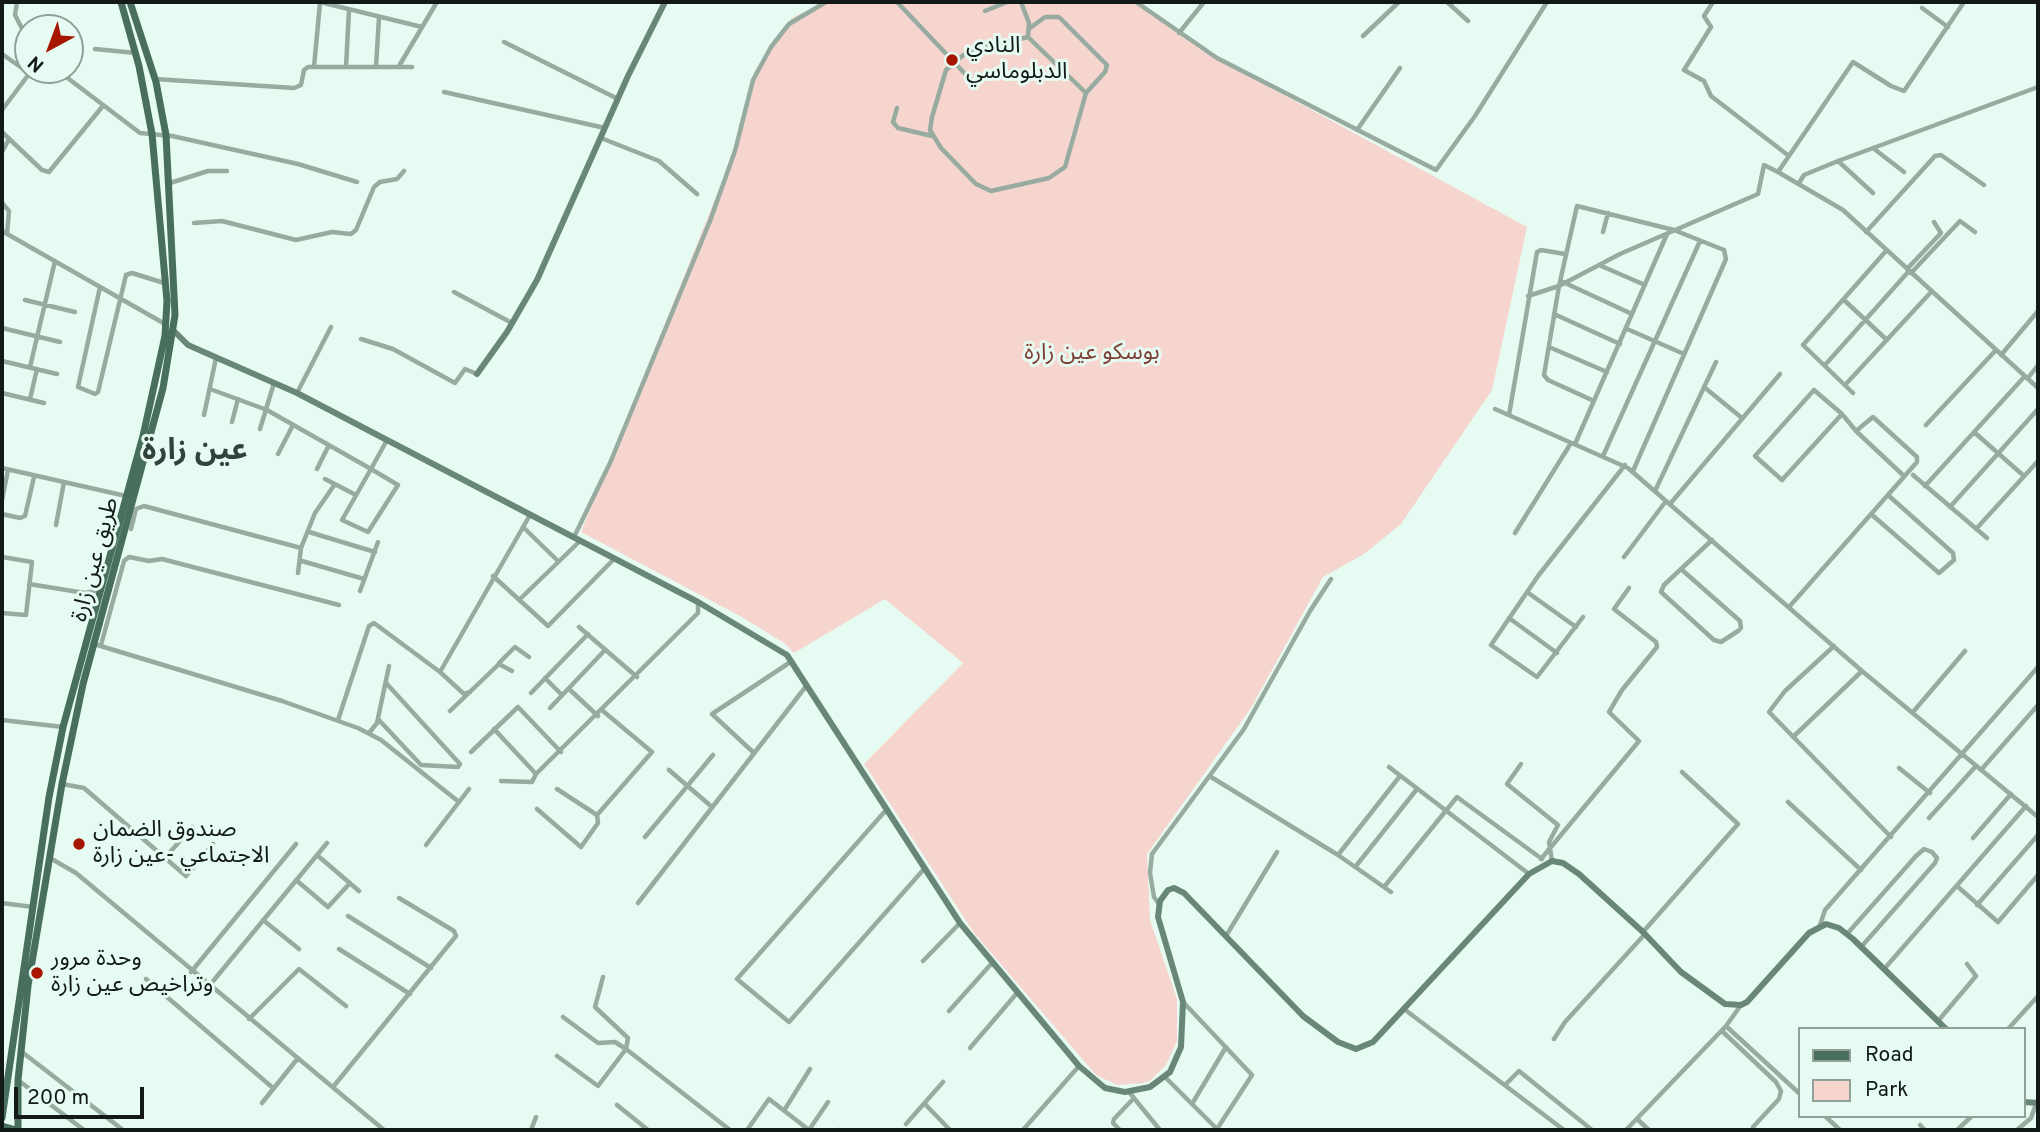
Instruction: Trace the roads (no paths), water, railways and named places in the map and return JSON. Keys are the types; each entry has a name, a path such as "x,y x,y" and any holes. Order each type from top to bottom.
{"main road":[{"name":"طريق عين زارة","path":"3,1115 33,907 63,727 156,382 165,324 165,283 152,134 136,53 121,2"},
{"name":"طريق عين زارة","path":"17,1130 21,1052 62,784 170,354 176,304 166,135 155,78 130,2"},
{"path":"477,374 537,281 666,2"},
{"path":"156,174 163,169 170,173"},
{"path":"173,330 188,345 274,383 387,440 698,602 778,648 792,661 808,684 960,923 1079,1066 1105,1088 1131,1095 1143,1091 1165,1077 1175,1065 1181,1047 1183,1002 1161,935 1158,904 1168,890 1180,890 1289,1003 1345,1046 1356,1049 1367,1046 1529,874 1546,861 1570,867 1644,933 1681,972 1725,1004 1741,1005 1753,997 1820,925 1833,925 1862,946 1944,1027"},
{"path":"170,354 177,347 188,345"},
{"path":"3,1115 17,1116"},
{"path":"2,1126 9,1125 17,1130"}],"street":[{"path":"314,67 320,2 422,27"},
{"path":"398,67 437,2"},
{"path":"519,600 577,539 701,244 735,151 753,80 771,47 789,23 826,2"},
{"path":"897,2 971,80"},
{"path":"985,11 1007,2"},
{"path":"1021,2 1030,28 1028,37"},
{"path":"1136,2 1217,58 1438,170 1547,2"},
{"path":"1179,33 1204,2"},
{"path":"1363,36 1399,2"},
{"path":"1447,2 1468,20"},
{"path":"1713,2 1704,16 1711,27 1684,70 1704,81 1711,96 1789,156"},
{"path":"1778,172 1853,62 1904,91 1964,2"},
{"path":"1922,8 1948,27"},
{"path":"346,67 349,9"},
{"path":"376,67 379,17"},
{"path":"897,108 893,122 898,128 932,136 956,165 986,190 1049,178 1061,172 1068,161 1086,93 1105,72 1105,61 1059,17 1045,17 1030,28"},
{"path":"932,136 932,117 946,70 953,61 968,51 1028,37"},
{"path":"1028,37 1086,93"},
{"path":"504,42 619,99"},
{"path":"95,49 136,53"},
{"path":"155,78 296,88 301,85 305,69 314,67 412,67"},
{"path":"1357,130 1400,68"},
{"path":"2,110 21,84"},
{"path":"74,84 134,130 298,164 357,182"},
{"path":"1799,183 1804,175 1838,161 2038,87"},
{"path":"444,92 606,128"},
{"path":"2,132 42,170 49,172 102,107"},
{"path":"601,138 659,161 697,194"},
{"path":"2,152 9,139"},
{"path":"1872,148 1904,172"},
{"path":"1867,232 1935,156 1941,155 1984,185"},
{"path":"1838,161 1873,193"},
{"path":"1528,296 1561,284 1674,230 1758,194 1764,165 1837,205 2038,388"},
{"path":"170,183 208,171 227,171"},
{"path":"194,223 222,221 296,240 327,232 352,233 374,187 397,179 404,171"},
{"path":"2,203 9,211 4,233 165,324"},
{"path":"1594,401 1545,378 1554,314 1577,206 1674,230 1724,250 1727,256 1632,471"},
{"path":"1603,232 1608,213"},
{"path":"1825,365 1941,233 1934,222"},
{"path":"1909,271 1960,222 1975,232"},
{"path":"1515,533 1573,443 1608,372 1667,234"},
{"path":"1604,456 1700,241"},
{"path":"1509,416 1528,296 1539,251 1566,254"},
{"path":"1853,393 1803,345 1886,251"},
{"path":"30,367 55,261"},
{"path":"1599,265 1645,285"},
{"path":"100,287 79,387 95,394 98,392 118,297 125,277 130,273 165,283"},
{"path":"1561,284 1632,314"},
{"path":"1845,385 1932,291"},
{"path":"454,292 512,323"},
{"path":"25,300 75,312"},
{"path":"1844,300 1887,340"},
{"path":"1926,425 2038,311"},
{"path":"1554,314 1620,344"},
{"path":"297,394 331,327"},
{"path":"2,328 60,342"},
{"path":"1627,328 1684,354"},
{"path":"361,339 393,349 455,383 465,369 477,374"},
{"path":"1549,347 1608,372"},
{"path":"204,415 216,357"},
{"path":"2,361 57,374"},
{"path":"1655,491 1716,362"},
{"path":"1925,486 2038,365"},
{"path":"30,399 37,369"},
{"path":"1624,557 1668,502 1780,374"},
{"path":"260,429 274,383"},
{"path":"1704,387 1742,418"},
{"path":"210,389 267,410 371,469 398,485 368,532 342,520 371,469 387,440"},
{"path":"1842,414 1782,480 1755,456 1812,390 1842,414 1856,431 1904,476"},
{"path":"2,393 44,402"},
{"path":"232,422 238,398"},
{"path":"1495,409 1625,465 1862,671 2038,817"},
{"path":"1950,507 2038,409"},
{"path":"1789,607 1917,463 1917,457 1873,418 1856,431"},
{"path":"278,454 293,425"},
{"path":"1974,432 2024,476"},
{"path":"317,469 329,445"},
{"path":"1976,529 2038,461"},
{"path":"1583,617 1537,677 1491,645 1527,592 1625,465"},
{"path":"2,500 5,469 127,496"},
{"path":"1913,475 1987,538"},
{"path":"2,514 20,518 24,516 34,477"},
{"path":"325,479 356,495"},
{"path":"56,525 64,482"},
{"path":"298,573 302,561 301,548 317,509 335,484"},
{"path":"1871,514 1939,573 1954,559 1953,552 1888,495"},
{"path":"131,529 136,509 144,506 301,548"},
{"path":"440,672 530,515"},
{"path":"523,527 558,561"},
{"path":"309,532 375,552"},
{"path":"1681,569 1740,621 1742,625 1738,631 1721,642 1714,640 1666,600 1662,588 1681,569 1712,540"},
{"path":"360,591 378,542"},
{"path":"2,557 32,562 26,615 2,613"},
{"path":"339,605 162,559 149,561 129,557 124,561 97,645 338,720 369,733 459,802"},
{"path":"493,576 544,625 552,625 614,559"},
{"path":"302,561 364,579"},
{"path":"1158,904 1154,897 1150,873 1152,854 1211,777 1249,721 1310,611 1331,579"},
{"path":"29,584 85,593 99,600"},
{"path":"1546,861 1549,850 1639,741 1609,709 1657,647 1656,642 1614,610 1629,589"},
{"path":"85,593 101,590"},
{"path":"1527,592 1576,626"},
{"path":"500,780 532,782 536,774 598,716 698,613 698,602"},
{"path":"1509,618 1557,653"},
{"path":"338,720 369,626 374,623 440,672 464,694 470,692"},
{"path":"579,627 637,677"},
{"path":"531,692 587,634"},
{"path":"1834,646 1769,709 1891,837"},
{"path":"450,711 515,647 529,657"},
{"path":"550,708 605,650"},
{"path":"1913,712 1965,651"},
{"path":"754,753 712,714 792,661"},
{"path":"499,664 512,671"},
{"path":"369,733 378,719 389,666"},
{"path":"1820,925 1825,910 2038,667"},
{"path":"1793,737 1862,671"},
{"path":"545,678 562,695"},
{"path":"378,719 421,765 458,767 460,764 386,683"},
{"path":"638,903 808,684"},
{"path":"569,689 598,716"},
{"path":"1981,770 2038,705"},
{"path":"471,752 518,706 561,752"},
{"path":"537,809 579,848 598,823 597,815 652,749 603,710"},
{"path":"2,720 63,727"},
{"path":"494,729 536,774"},
{"path":"645,837 713,755"},
{"path":"1521,764 1507,784 1556,822 1558,828 1549,842 1546,861"},
{"path":"1929,818 1976,766"},
{"path":"1389,767 1529,874"},
{"path":"1899,768 1930,793"},
{"path":"669,770 712,807"},
{"path":"1554,1039 1564,1022 1738,824 1682,772"},
{"path":"1338,855 1400,776"},
{"path":"1211,777 1356,866 1391,892"},
{"path":"62,784 84,788 188,876 213,844"},
{"path":"426,845 469,789"},
{"path":"557,789 597,815"},
{"path":"1356,866 1417,789"},
{"path":"1973,838 2011,794"},
{"path":"1384,887 1444,810 1454,799 1460,798 1546,861"},
{"path":"1788,802 1861,870"},
{"path":"1885,968 2026,806"},
{"path":"887,809 737,979 789,1022 924,869"},
{"path":"166,858 192,827"},
{"path":"1977,905 2038,835"},
{"path":"209,986 327,843"},
{"path":"191,972 296,844"},
{"path":"1847,934 1916,856 1924,849 1932,852 1937,858 1935,863 1862,946"},
{"path":"1226,936 1277,852"},
{"path":"317,855 359,891"},
{"path":"49,857 76,873 191,972 384,1130"},
{"path":"1957,886 1998,922 2038,875"},
{"path":"296,880 328,907 350,883"},
{"path":"332,1087 457,934 399,898"},
{"path":"2,903 33,907"},
{"path":"348,916 431,968"},
{"path":"263,920 299,949"},
{"path":"923,961 960,923"},
{"path":"339,949 410,994"},
{"path":"949,1011 992,964"},
{"path":"1938,1021 1976,976 1966,964"},
{"path":"249,1019 299,969 346,1006"},
{"path":"557,1056 598,1086 626,1049 628,1038 595,1007 603,976"},
{"path":"146,979 273,1088"},
{"path":"970,1048 1017,993"},
{"path":"2010,1027 2038,996"},
{"path":"1165,1077 1217,1129 1252,1074 1183,1002"},
{"path":"1626,1130 1724,1029 1741,1005"},
{"path":"1404,1009 1564,1130"},
{"path":"564,1017 598,1043 615,1042 626,1049 730,1130"},
{"path":"1724,1029 1798,1092"},
{"path":"1724,1029 1776,1082 1781,1091 1779,1099 1753,1127"},
{"path":"1192,1104 1226,1047"},
{"path":"21,1052 30,1056 123,1130"},
{"path":"262,1102 298,1058"},
{"path":"1024,1130 1079,1066"},
{"path":"785,1109 810,1069"},
{"path":"1505,1085 1519,1071 1592,1130"},
{"path":"18,1080 84,1130"},
{"path":"906,1124 943,1082"},
{"path":"1120,1130 1113,1121 1131,1095 1160,1130"},
{"path":"747,1130 769,1099 809,1130 828,1102"},
{"path":"925,1104 950,1130"},
{"path":"2017,1130 2031,1118 2037,1104"},
{"path":"617,1105 648,1130"},
{"path":"531,1130 536,1117"},
{"path":"1827,1118 1840,1130"},
{"path":"1957,1130 1970,1118"},
{"path":"1637,1119 1649,1130"},
{"path":"1920,1125 1925,1130"}],"place":[{"name":"النادي الدبلوماسي","path":"952,60"},
{"name":"صندوق الضمان الاجتماعي -عين زارة","path":"79,844"},
{"name":"وحدة مرور وتراخيص عين زارة","path":"37,973"}],"district":[{"name":"عين زارة","path":"195,453"}],"park label":[{"name":"بوسكو عين زارة","path":"1092,354"}]}
